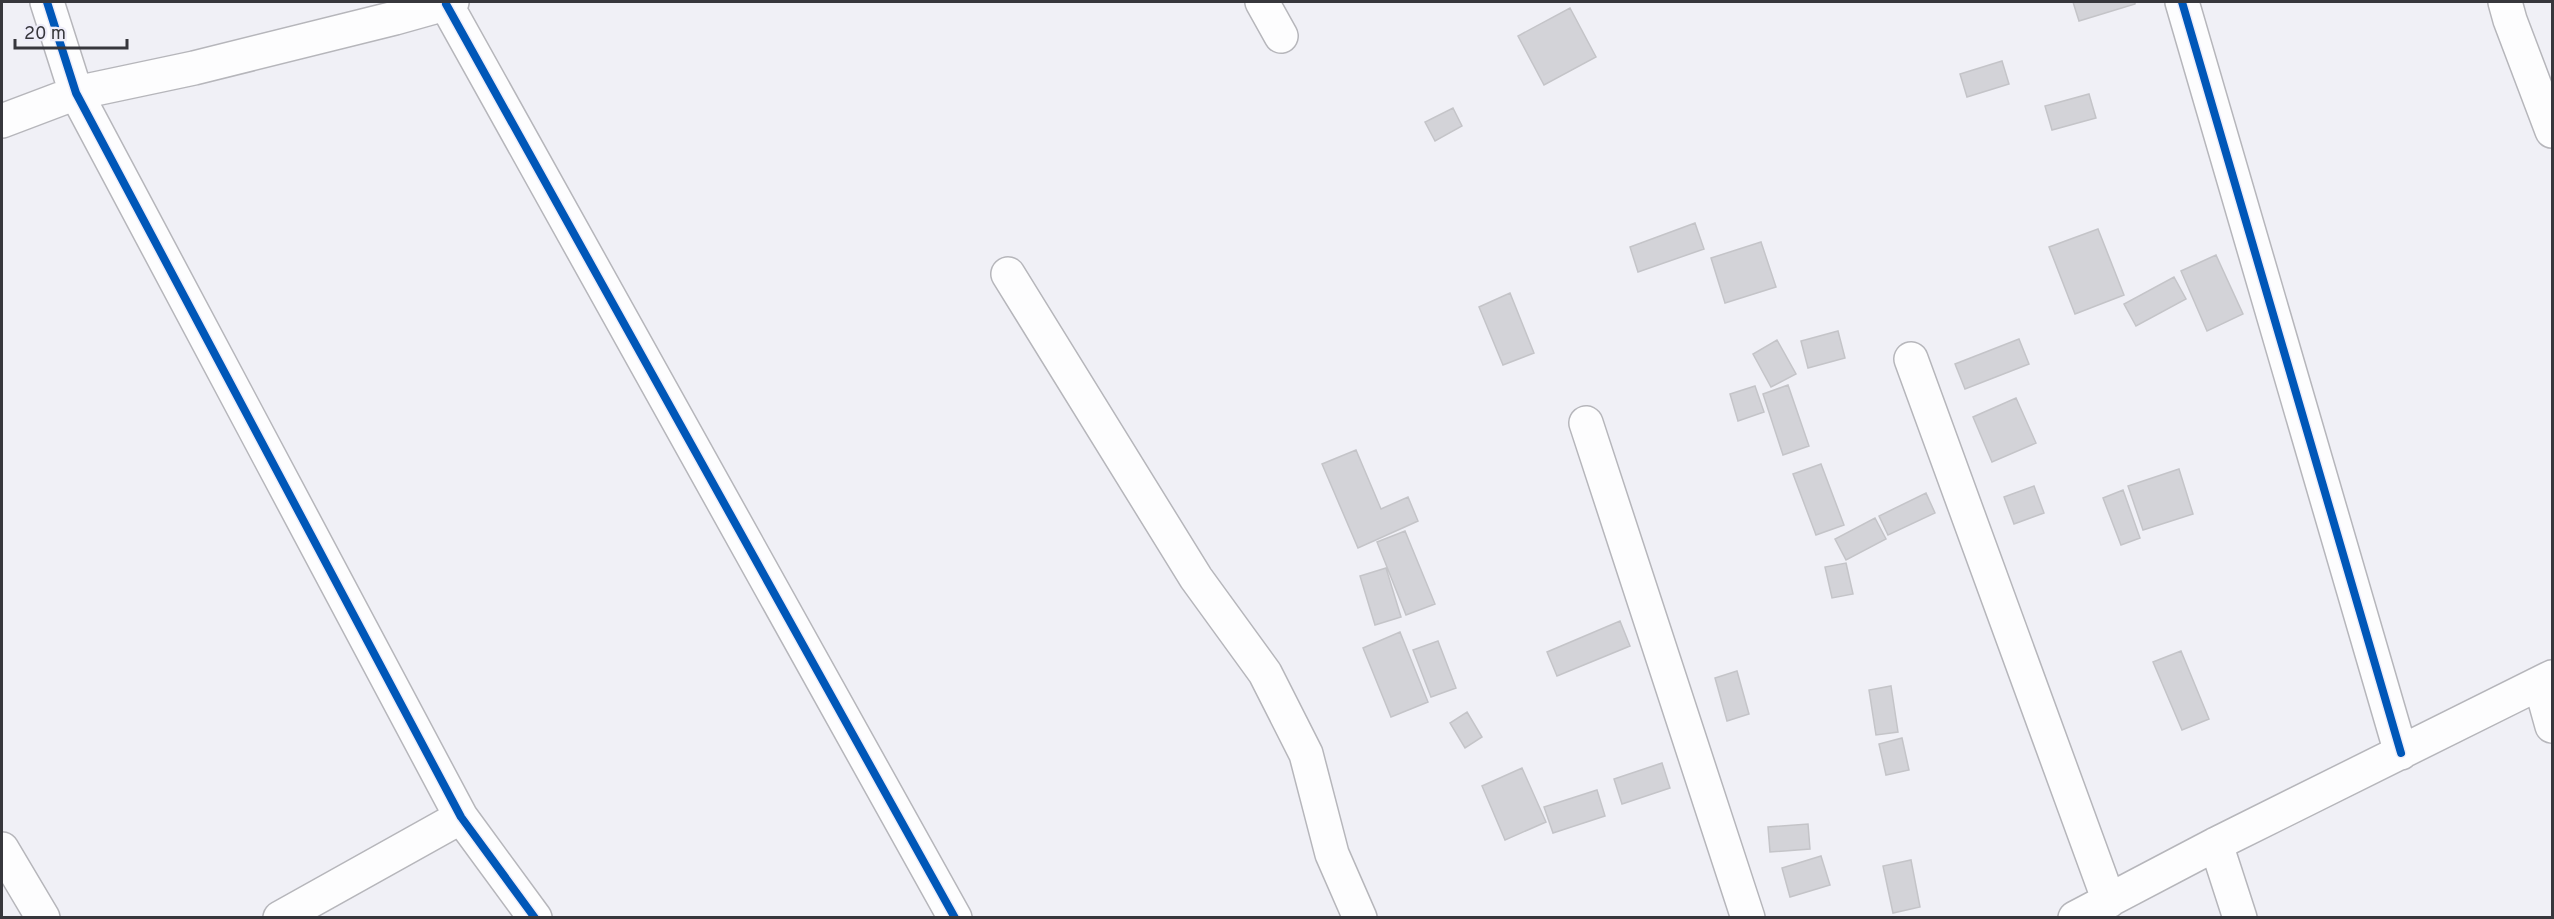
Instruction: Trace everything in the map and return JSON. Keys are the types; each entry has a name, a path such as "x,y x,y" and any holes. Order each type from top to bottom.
{"street":[{"path":"47,2 76,93 461,817 535,918"},
{"path":"1262,2 1281,36"},
{"path":"2182,2 2401,753"},
{"path":"2505,2 2553,131"},
{"path":"2,121 76,93 194,68 392,10 449,3 955,918"},
{"path":"1008,274 1196,578 1265,673 1306,754 1332,854 1360,918"},
{"path":"1911,359 2109,901"},
{"path":"1586,423 1748,918"},
{"path":"2075,918 2216,844 2546,680 2553,726"},
{"path":"280,918 461,817"},
{"path":"2216,844 2240,918"},
{"path":"2,849 43,918"}],"building":[{"path":"2073,2 2135,2 2135,4 2079,21"},
{"path":"1570,8 1596,57 1544,85 1518,36"},
{"path":"2002,61 2009,84 1967,97 1960,74"},
{"path":"2089,94 2096,118 2052,130 2045,106"},
{"path":"1453,108 1462,126 1435,141 1425,122"},
{"path":"1695,223 1704,249 1638,272 1630,247"},
{"path":"2098,229 2124,295 2075,314 2049,247"},
{"path":"1761,242 1776,287 1725,303 1711,258"},
{"path":"2216,255 2243,314 2207,331 2181,271"},
{"path":"2174,277 2186,299 2136,326 2124,304"},
{"path":"1510,293 1534,353 1503,365 1479,307"},
{"path":"1838,331 1845,358 1808,368 1801,341"},
{"path":"2019,339 2029,364 1965,389 1955,364"},
{"path":"1777,340 1796,374 1771,387 1753,354"},
{"path":"1788,385 1809,446 1783,455 1763,394"},
{"path":"1755,386 1764,412 1738,421 1730,394"},
{"path":"2016,398 2036,443 1992,462 1973,417"},
{"path":"1356,450 1381,509 1408,497 1418,521 1358,548 1322,464"},
{"path":"1821,464 1844,525 1816,535 1793,474"},
{"path":"2179,469 2193,514 2143,530 2128,486"},
{"path":"2034,486 2044,513 2014,524 2004,497"},
{"path":"2123,490 2140,538 2121,545 2103,498"},
{"path":"1926,493 1935,513 1888,535 1879,516"},
{"path":"1875,518 1886,539 1846,560 1835,539"},
{"path":"1405,531 1435,604 1406,615 1377,542"},
{"path":"1846,563 1853,594 1832,598 1825,567"},
{"path":"1386,568 1401,617 1375,625 1360,576"},
{"path":"1620,621 1630,646 1557,676 1547,652"},
{"path":"1400,632 1428,702 1391,717 1363,648"},
{"path":"1438,641 1456,688 1431,697 1413,650"},
{"path":"2181,651 2209,719 2182,730 2153,662"},
{"path":"1737,671 1749,714 1727,721 1715,678"},
{"path":"1891,686 1898,732 1876,735 1869,690"},
{"path":"1467,712 1482,737 1465,748 1450,723"},
{"path":"1902,738 1909,770 1886,775 1879,744"},
{"path":"1662,763 1670,788 1622,804 1614,779"},
{"path":"1522,768 1546,822 1505,840 1482,786"},
{"path":"1597,790 1605,816 1553,833 1544,807"},
{"path":"1808,824 1810,849 1770,852 1768,827"},
{"path":"1821,856 1830,885 1790,897 1782,868"},
{"path":"1911,860 1920,907 1893,913 1883,866"}],"cycle path":[{"path":"47,2 76,93 461,817 535,918"},
{"path":"2182,2 2401,753"},
{"path":"446,4 955,918"}]}
